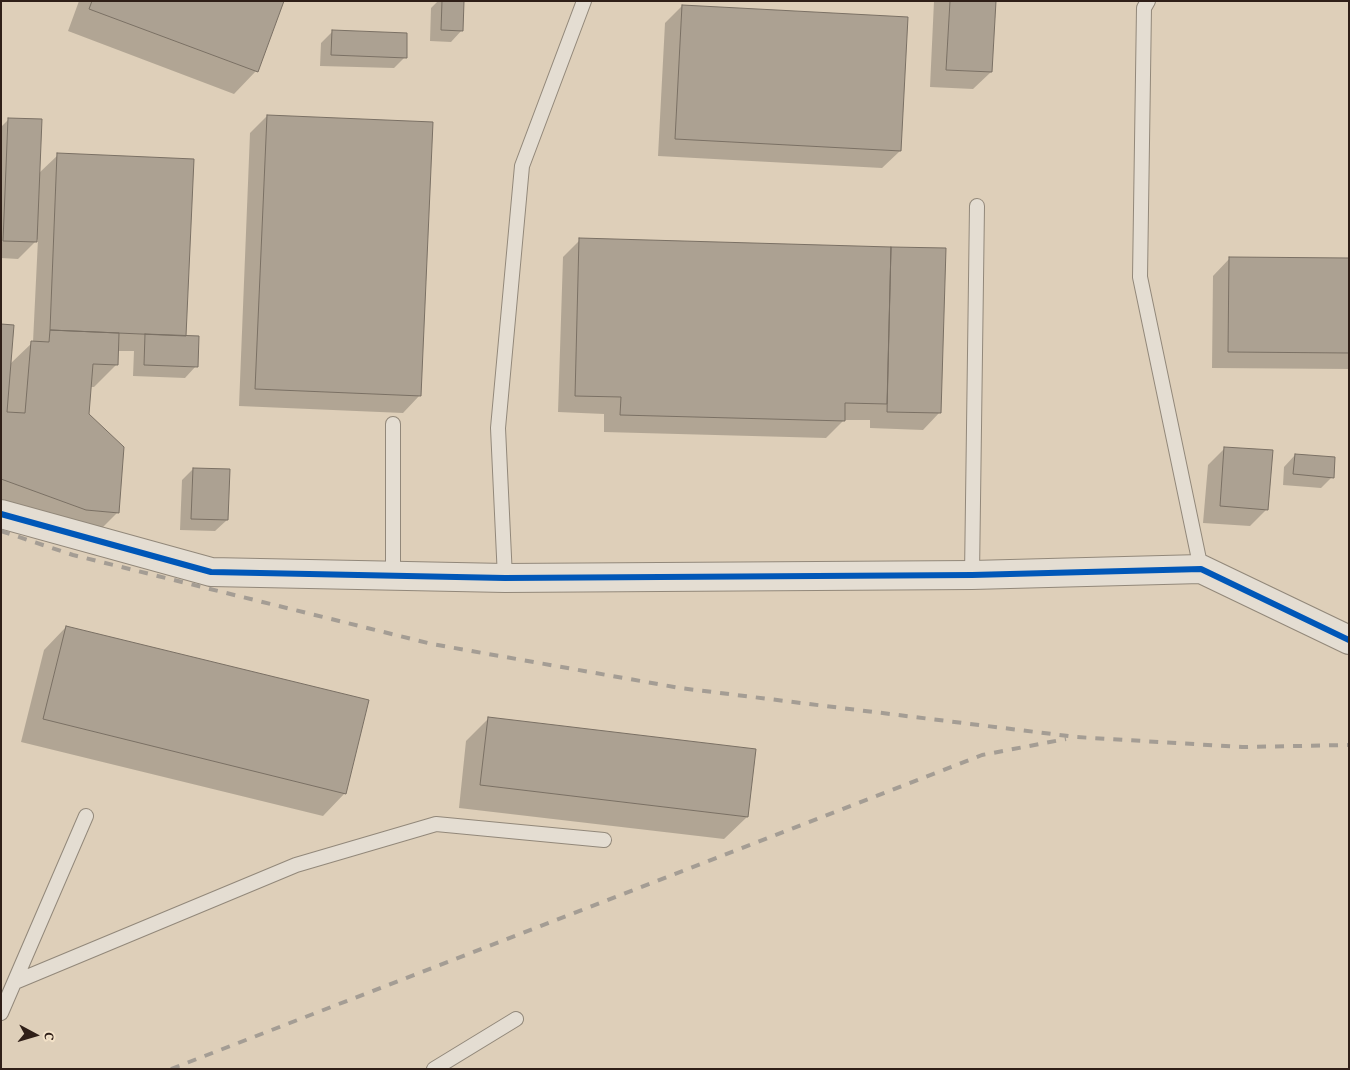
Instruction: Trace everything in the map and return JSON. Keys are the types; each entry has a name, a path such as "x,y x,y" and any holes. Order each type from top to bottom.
{"street":[{"path":"1,514 211,572 505,578 972,575 1201,569 1349,640"}],"lane":[{"path":"505,578 498,428 522,166 584,1"},
{"path":"1144,4 1140,277 1201,569"},
{"path":"972,575 977,206"},
{"path":"393,424 393,576"},
{"path":"1,1013 86,816"},
{"path":"15,982 296,865 436,824 604,840"},
{"path":"434,1069 516,1019"}],"building":[{"path":"92,1 284,1 258,72 89,9"},
{"path":"442,1 464,1 463,31 441,30"},
{"path":"950,1 996,1 992,72 946,70"},
{"path":"682,5 908,17 901,151 675,139"},
{"path":"332,30 407,33 407,58 331,55"},
{"path":"267,115 433,122 421,396 255,389"},
{"path":"8,118 42,119 37,242 3,241"},
{"path":"57,153 194,159 186,336 50,330"},
{"path":"579,238 891,247 887,404 845,403 845,421 620,415 621,397 575,396"},
{"path":"891,247 946,248 941,413 887,412"},
{"path":"1229,257 1349,258 1349,353 1228,352"},
{"path":"1,324 14,325 7,412 25,413 31,341 49,342 50,330 119,333 118,365 93,364 89,414 124,447 119,513 86,510 1,479"},
{"path":"145,334 199,336 198,367 144,365"},
{"path":"1224,447 1273,450 1268,510 1220,506"},
{"path":"1295,454 1335,457 1334,478 1293,474"},
{"path":"193,468 230,469 228,520 191,519"},
{"path":"66,626 369,700 346,794 43,719"},
{"path":"488,717 756,749 748,817 480,785"}],"railway":[{"path":"1,531 73,555 432,644 680,688 1076,737 1242,747 1349,745"},
{"path":"171,1069 982,755 1066,739"}],"cycle path":[{"path":"1,514 211,572 505,578 972,575 1201,569 1349,640"}]}
